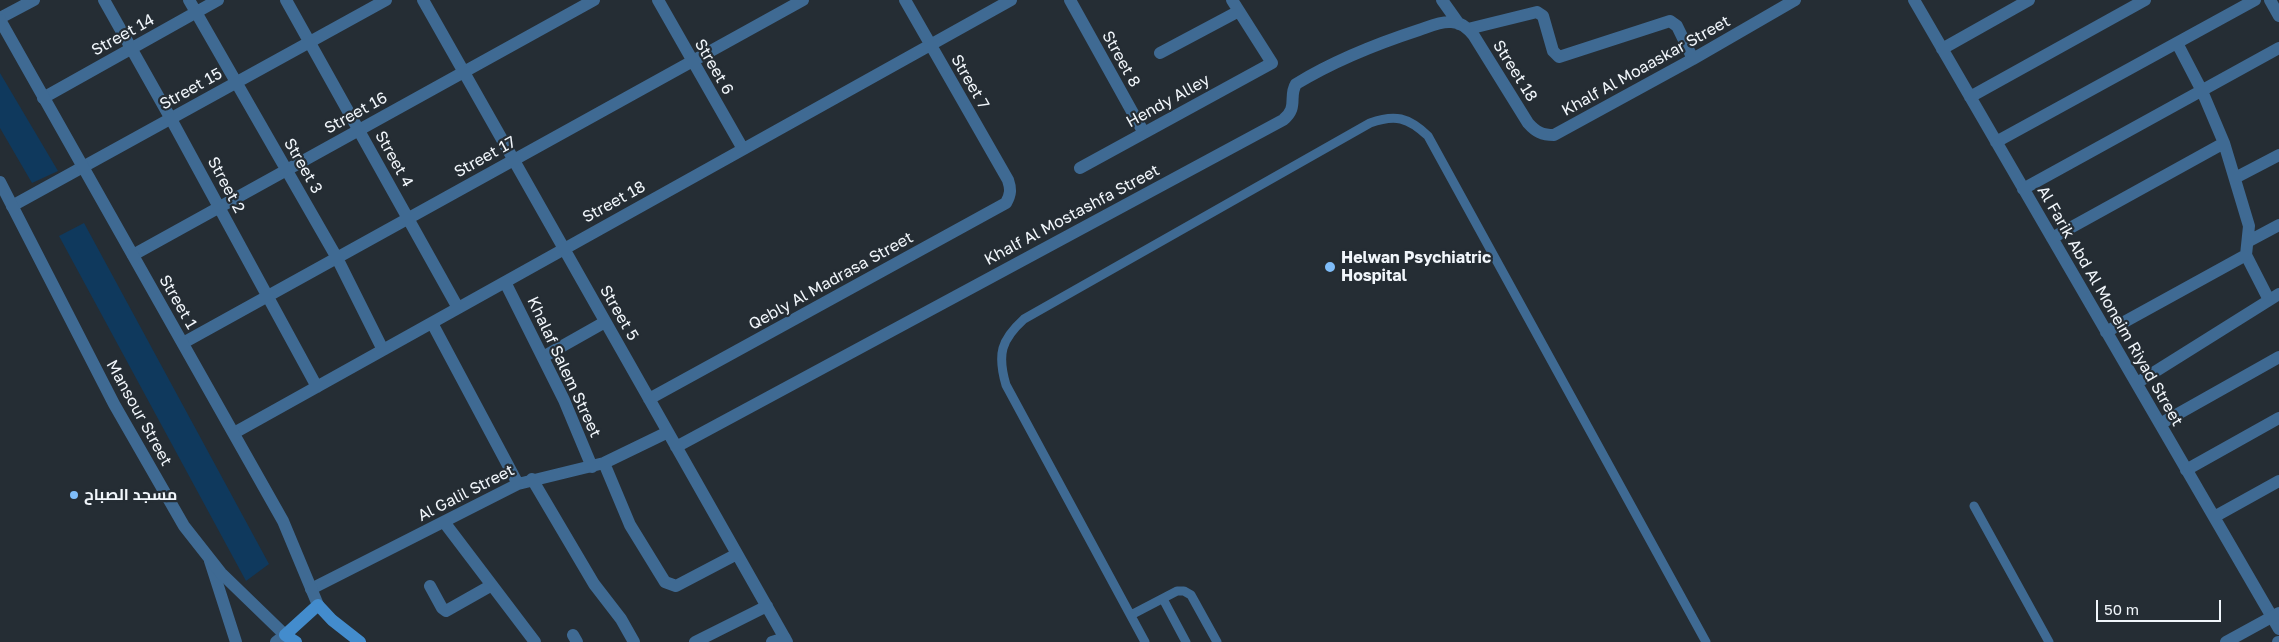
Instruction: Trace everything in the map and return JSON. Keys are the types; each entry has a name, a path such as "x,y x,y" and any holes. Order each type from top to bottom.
{"main road":[{"path":"280,638 318,605 332,620 360,642"},
{"path":"280,638 296,642"}],"street":[{"path":"0,19 34,0"},
{"name":"Street 2","path":"104,0 317,386"},
{"name":"Street 3","path":"189,0 337,258 383,350"},
{"name":"Street 14","path":"43,98 218,0"},
{"name":"Street 4","path":"286,0 458,308"},
{"name":"Street 15","path":"12,206 386,0"},
{"name":"Street 5","path":"422,0 767,606 781,641"},
{"name":"Street 16","path":"133,255 594,0"},
{"name":"Street 6","path":"658,0 743,149"},
{"name":"Street 17","path":"183,343 803,0"},
{"name":"Street 7","path":"905,0 1008,180"},
{"name":"Street 18","path":"234,433 1011,0"},
{"name":"Street 8","path":"1070,0 1144,133"},
{"path":"1160,53 1239,11 1232,0"},
{"name":"Street 18","path":"1442,0 1464,26 1534,130 1544,135 1554,135 1563,131"},
{"name":"Khalf Al Moaaskar Street","path":"1563,131 1693,60 1795,0"},
{"name":"Al Farik Abd Al Moneim Riyad Street","path":"1915,0 2186,470 2276,615 2279,629"},
{"path":"1942,49 2029,0"},
{"path":"1970,98 2145,0"},
{"path":"1996,142 2255,0"},
{"path":"2270,0 2279,16"},
{"name":"Hendy Alley","path":"1080,168 1272,63 1239,11"},
{"name":"Khalf Al Mostashfa Street","path":"676,447 1283,120 1292,110 1293,90 1299,82 1399,37 1450,21 1464,26 1537,12 1543,16 1553,51 1559,57 1670,21 1677,26 1693,60"},
{"name":"Street 1","path":"0,19 283,521 318,605"},
{"path":"2137,383 2274,297 2246,255 2249,241 2246,212 2224,143 2202,91 2177,43"},
{"path":"2023,189 2279,48"},
{"path":"2052,238 2224,143"},
{"path":"2235,178 2279,155"},
{"name":"Qebly Al Madrasa Street","path":"649,399 1000,207 1006,203 1010,196 1011,188 1008,180"},
{"name":"Mansour Street","path":"0,182 114,404 167,500 210,562 280,638"},
{"path":"2249,241 2279,225"},
{"path":"2106,332 2246,255"},
{"name":"Khalaf Salem Street","path":"505,282 579,434 630,525 665,582 676,586 737,554"},
{"path":"543,358 605,322"},
{"path":"432,323 518,484"},
{"path":"2160,424 2279,357"},
{"path":"2186,470 2279,418"},
{"name":"Al Galil Street","path":"311,589 518,484 532,479 598,465 668,432"},
{"path":"532,479 582,565 634,642"},
{"path":"2214,517 2279,481"},
{"path":"444,522 535,642"},
{"path":"210,562 236,642"},
{"path":"430,586 442,608 446,611 492,585"},
{"path":"695,642 767,606"},
{"path":"2226,642 2276,615"}],"lane":[{"path":"1145,642 1006,385 1000,367 1002,348 1011,332 1024,319 1370,123 1385,118 1401,118 1416,124 1428,136 1706,642"},
{"path":"1974,506 2049,642"},
{"path":"1131,616 1177,591 1184,591 1191,594 1217,642"},
{"path":"1163,599 1186,642"}],"shaded area":[{"path":"0,73 58,171 32,183 0,128"},
{"path":"84,223 269,564 246,581 59,236"}],"place":[{"name":"Helwan Psychiatric Hospital","path":"1330,267"},
{"name":"مسجد الصباح","path":"74,495"}]}
